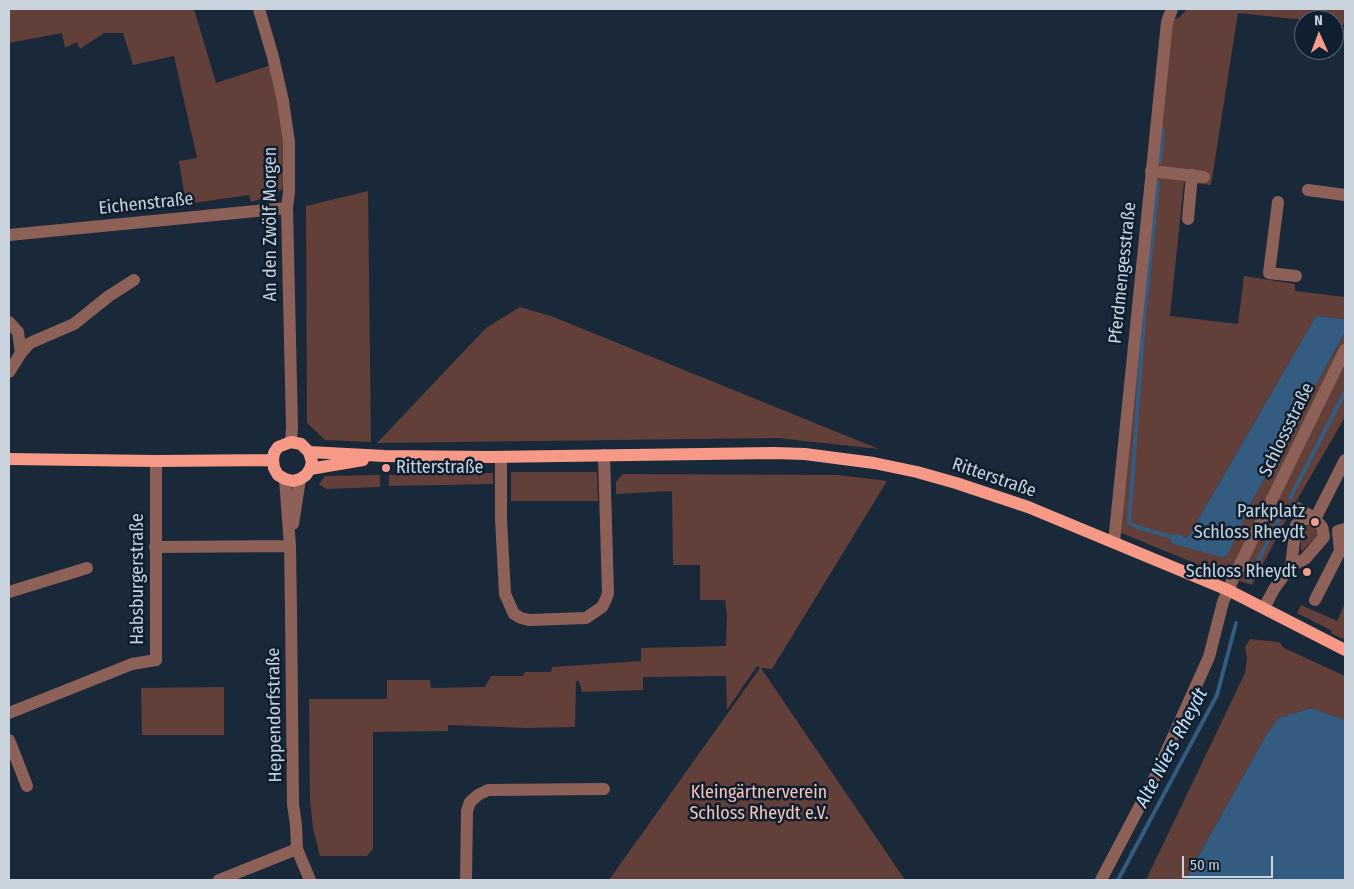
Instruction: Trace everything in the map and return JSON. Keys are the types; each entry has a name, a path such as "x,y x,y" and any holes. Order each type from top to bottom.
{"main road":[{"name":"Ritterstraße","path":"291,442 301,444 309,452 385,456 805,454 874,463 918,472 1028,507 1114,542 1226,596 1264,608 1345,650"},
{"path":"291,442 278,448 274,453 274,468 278,475 285,479 293,481 306,475 312,462 309,452"},
{"name":"Ritterstraße","path":"310,469 385,456"},
{"path":"9,459 273,460"}],"street":[{"name":"An den Zwölf Morgen","path":"259,9 284,101 288,134 289,192 287,208 291,442"},
{"name":"Pferdmengesstraße","path":"1114,542 1167,22 1172,9"},
{"path":"1151,171 1198,176 1188,219"},
{"path":"1308,190 1345,195"},
{"path":"1278,202 1269,273 1296,276"},
{"name":"Eichenstraße","path":"9,235 287,208"},
{"path":"9,372 21,353 30,344 74,324 109,296 134,280"},
{"path":"9,322 18,332 21,353"},
{"name":"Schlossstraße","path":"1101,880 1154,779 1206,665 1226,596 1277,496 1345,350"},
{"path":"501,456 501,519 505,594 514,614 521,618 539,619 586,618 602,607 606,600 608,593 604,455"},
{"path":"1315,518 1345,460"},
{"name":"Habsburgerstraße","path":"9,714 132,664 156,660 156,461"},
{"name":"Heppendorfstraße","path":"285,479 290,546 293,804 297,850 310,880"},
{"name":"Heppendorfstraße","path":"290,546 300,479"},
{"path":"1297,508 1342,530 1340,552 1315,600"},
{"path":"1290,566 1304,559 1324,537 1322,527 1315,518"},
{"path":"1264,608 1290,566 1296,525 1303,519 1315,518"},
{"path":"155,547 290,546"},
{"path":"9,592 87,568"},
{"path":"9,740 27,786"},
{"path":"466,880 467,811 470,802 478,795 488,790 604,790"},
{"path":"218,880 297,850"}],"green space":[{"path":"9,9 194,9 216,83 271,65 282,126 285,175 282,189 275,195 251,202 249,195 186,204 179,161 197,158 174,56 133,65 123,33 104,33 80,49 77,42 65,48 62,33 9,43"},
{"path":"1187,9 1345,9 1345,25 1344,10 1294,10 1294,19 1238,13 1211,185 1184,182 1170,316 1238,324 1244,276 1295,284 1295,291 1345,297 1345,319 1316,316 1189,535 1186,538 1177,533 1172,537 1170,543 1225,558 1249,507 1345,332 1345,417 1290,512 1252,585 1114,530 1167,22 1180,17"},
{"path":"368,191 371,442 325,440 307,423 306,206"},
{"path":"520,307 551,316 879,449 777,438 377,443 486,328"},
{"path":"511,472 597,472 598,501 511,501"},
{"path":"493,473 493,484 389,486 389,475"},
{"name":"Kleingärtnerverein Schloss Rheydt e.V.","path":"623,474 838,475 887,481 772,669 761,668 905,880 609,880 760,668 757,666 727,710 726,676 643,677 643,690 582,692 579,681 576,681 575,727 526,728 448,725 448,731 373,732 373,849 367,856 320,856 313,828 310,800 309,699 387,699 387,680 430,680 431,688 485,687 491,676 523,676 525,672 551,672 552,667 641,661 641,648 726,646 727,615 725,600 700,600 700,565 673,565 672,491 616,494 616,482"},
{"path":"380,475 380,487 326,489 319,484 325,476"},
{"path":"1306,525 1314,526 1318,535 1302,551 1301,532"},
{"path":"1345,603 1345,640 1297,613 1301,605 1337,621"},
{"path":"1250,639 1279,642 1284,648 1345,676 1345,720 1311,708 1278,718 1265,737 1185,880 1146,880 1245,673 1247,658 1245,647"},
{"path":"224,687 224,735 142,735 141,688"}],"water":[{"path":"1316,316 1345,319 1345,332 1249,507 1229,552 1224,558 1170,543 1172,537 1177,533 1186,538 1189,535"},
{"path":"1311,708 1345,720 1345,880 1185,880 1265,737 1278,718"}],"waterway":[{"path":"1160,162 1163,130"},
{"path":"1158,182 1144,320 1129,523 1172,537"},
{"name":"Alte Niers Rheydt","path":"1290,498 1345,392"},
{"name":"Alte Niers Rheydt","path":"1248,580 1285,508"},
{"name":"Alte Niers Rheydt","path":"1118,880 1217,695 1236,623"}],"place":[{"name":"Ritterstraße","path":"386,468"},
{"name":"Parkplatz Schloss Rheydt","path":"1315,522"},
{"name":"Schloss Rheydt","path":"1307,572"}]}
